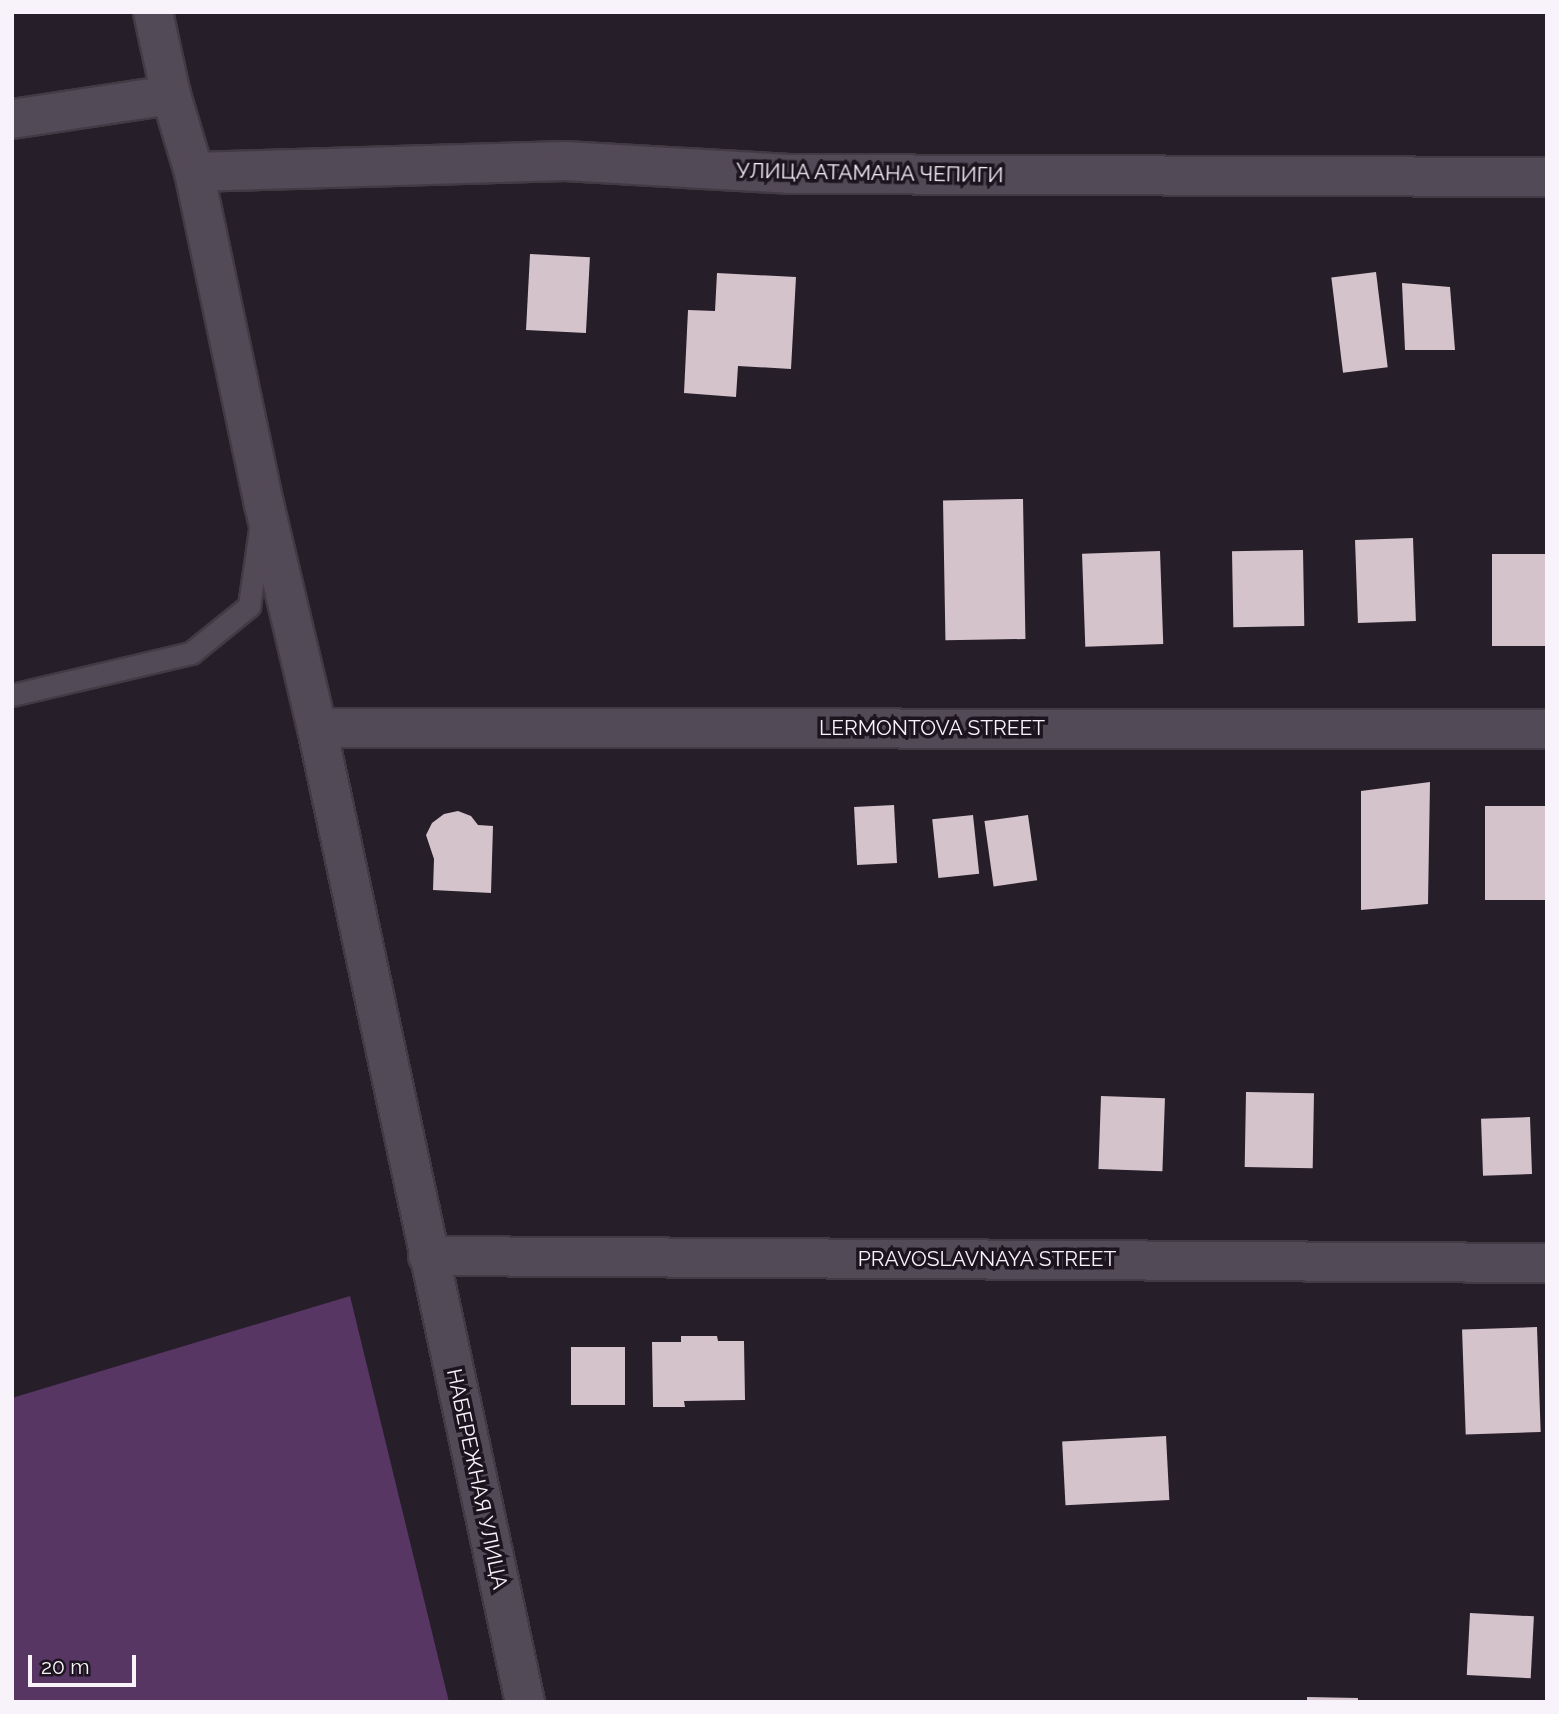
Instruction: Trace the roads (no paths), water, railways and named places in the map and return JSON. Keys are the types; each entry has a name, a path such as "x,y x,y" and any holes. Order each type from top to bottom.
{"street":[{"name":"НАБЕРЕЖНАЯ УЛИЦА","path":"153,12 171,95 194,172 264,504 317,728 525,1702"},
{"path":"12,119 171,95"},
{"name":"УЛИЦА АТАМАНА ЧЕПИГИ","path":"194,172 565,161 789,174 1547,177"},
{"name":"LERMONTOVA STREET","path":"317,728 1547,729"},
{"name":"PRAVOSLAVNAYA STREET","path":"428,1256 1547,1263"}],"lane":[{"path":"12,695 191,653 249,606 264,504"}]}
